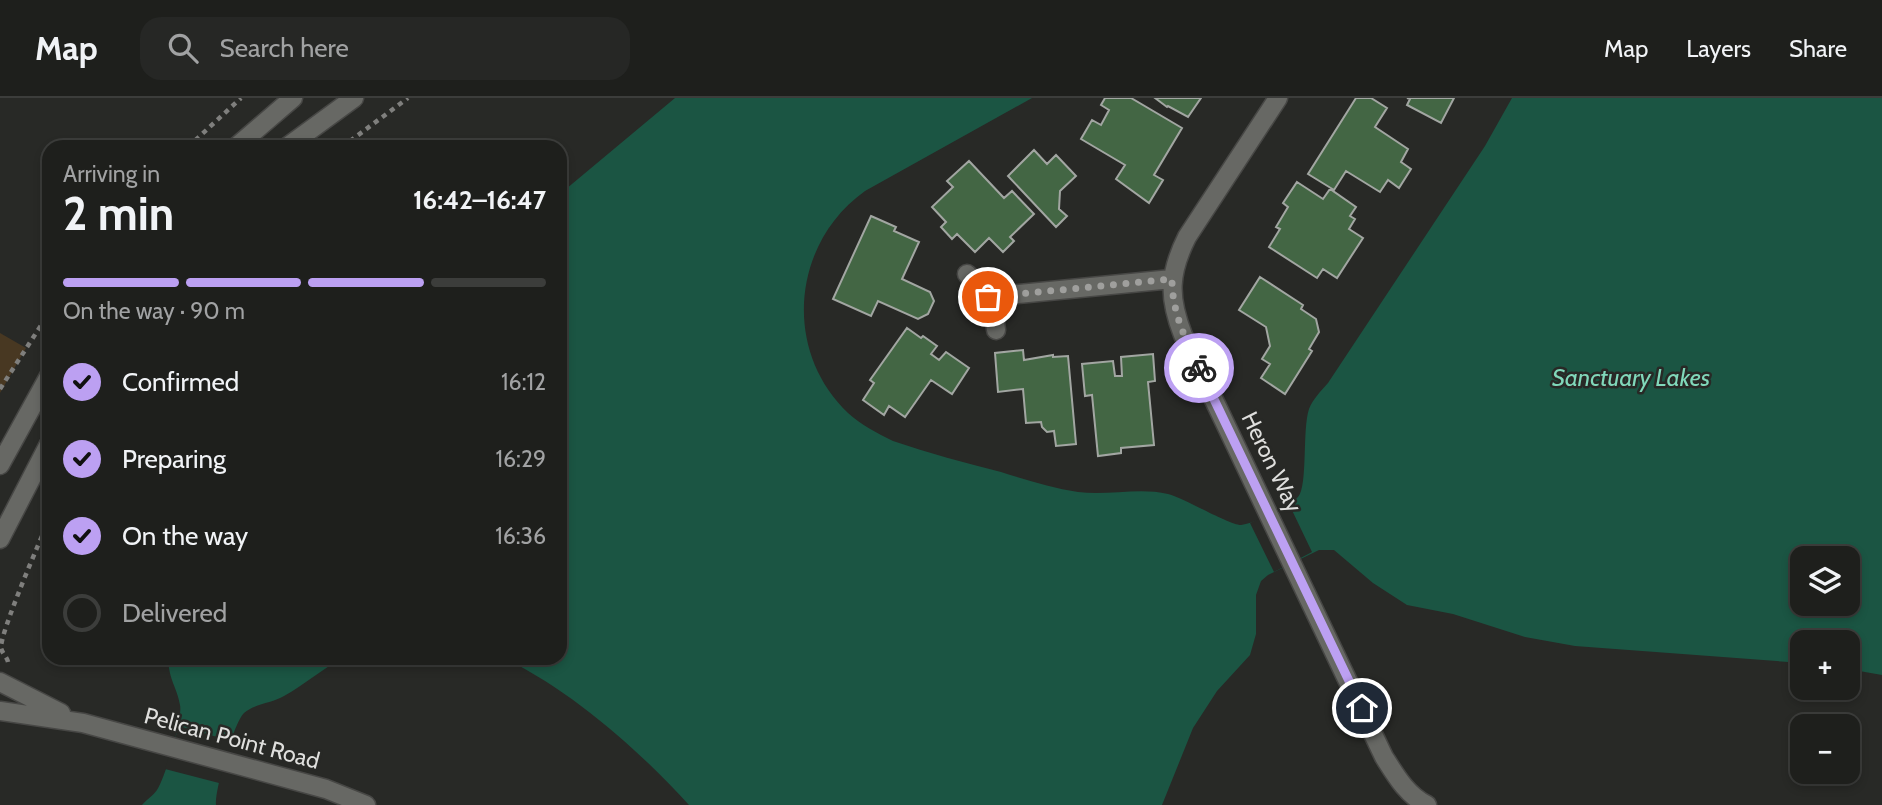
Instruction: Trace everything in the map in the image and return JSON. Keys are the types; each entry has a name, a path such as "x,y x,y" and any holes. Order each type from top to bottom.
{"street":[{"path":"244,140 293,98"},
{"path":"297,140 354,98"},
{"name":"Heron Way","path":"1278,98 1187,237 1177,257 1172,279 1174,305 1183,335 1384,757 1417,803"},
{"path":"967,274 988,297 996,330"},
{"path":"988,297 1172,279"},
{"path":"0,465 42,389"},
{"path":"0,539 42,458"},
{"name":"Pelican Point Road","path":"1,682 83,723"},
{"name":"Pelican Point Road","path":"0,711 83,723 326,789 366,805"}],"path":[{"path":"196,140 241,98"},
{"path":"351,140 408,98"},
{"path":"0,389 42,324"},
{"path":"1,682 8,660 1,647 31,559 42,535"}],"shaded area":[{"path":"0,333 26,348 0,393"}],"water":[{"name":"Sanctuary Lakes","path":"675,98 1032,98 865,191 841,213 822,239 810,267 804,298 805,329 813,359 827,388 848,413 893,441 1068,490 1089,493 1146,491 1168,494 1241,525 1271,514 1298,497 1303,482 1307,418 1311,405 1485,146 1512,98 1882,98 1882,675 1860,671 1860,630 1790,630 1790,662 1575,646 1525,637 1453,614 1407,605 1373,583 1334,550 1319,550 1261,581 1256,595 1256,634 1250,655 1217,691 1193,728 1162,805 689,805 649,763 603,723 555,687 516,665 567,665 567,188"},
{"path":"169,665 331,665 284,696 244,713 235,729 226,758 216,805 142,805 160,783 179,722 180,705"}],"pier":[{"path":"1289,504 1312,552 1274,572 1250,523"},
{"path":"179,726 231,741 219,783 165,769"}],"building":[{"path":"1105,98 1131,98 1182,128 1154,175 1163,180 1149,203 1116,179 1125,165 1081,139 1092,120 1101,125 1109,110 1101,105"},
{"path":"1155,98 1201,98 1188,117"},
{"path":"1356,98 1371,98 1387,108 1375,127 1408,149 1401,162 1411,169 1399,188 1388,180 1380,192 1346,171 1334,190 1308,174"},
{"path":"1407,98 1454,98 1441,123 1407,105 1410,99"},
{"path":"1034,150 1047,164 1056,155 1076,176 1060,191 1059,209 1067,216 1056,227 1008,176"},
{"path":"969,161 1004,198 1012,191 1034,214 1010,237 1014,241 1003,252 989,238 975,252 957,234 952,239 941,227 946,222 932,207 953,187 947,181"},
{"path":"1297,182 1323,199 1330,189 1356,207 1350,216 1355,219 1349,229 1363,238 1337,278 1323,269 1317,278 1269,247 1280,229 1276,227 1288,207 1283,203"},
{"path":"871,216 896,227 894,231 919,242 902,279 930,292 934,301 928,314 918,319 878,301 871,316 833,299"},
{"path":"1260,277 1303,305 1301,309 1316,319 1319,332 1309,349 1312,351 1285,394 1261,378 1270,364 1262,359 1270,346 1266,327 1239,310"},
{"path":"907,328 937,346 931,354 939,360 946,352 969,368 952,394 931,380 905,417 889,406 884,415 863,400 874,383 870,380"},
{"path":"1023,350 1024,360 1053,355 1068,356 1076,444 1056,446 1054,431 1047,432 1041,422 1026,423 1023,389 998,392 995,353"},
{"path":"1153,354 1155,381 1148,382 1154,445 1121,448 1121,453 1098,456 1092,395 1085,396 1082,364 1113,361 1115,376 1122,376 1121,357"}],"way so far":[{"path":"988,297 1172,279 1177,320 1199,368"}],"route":[{"path":"1199,368 1362,708"}]}
